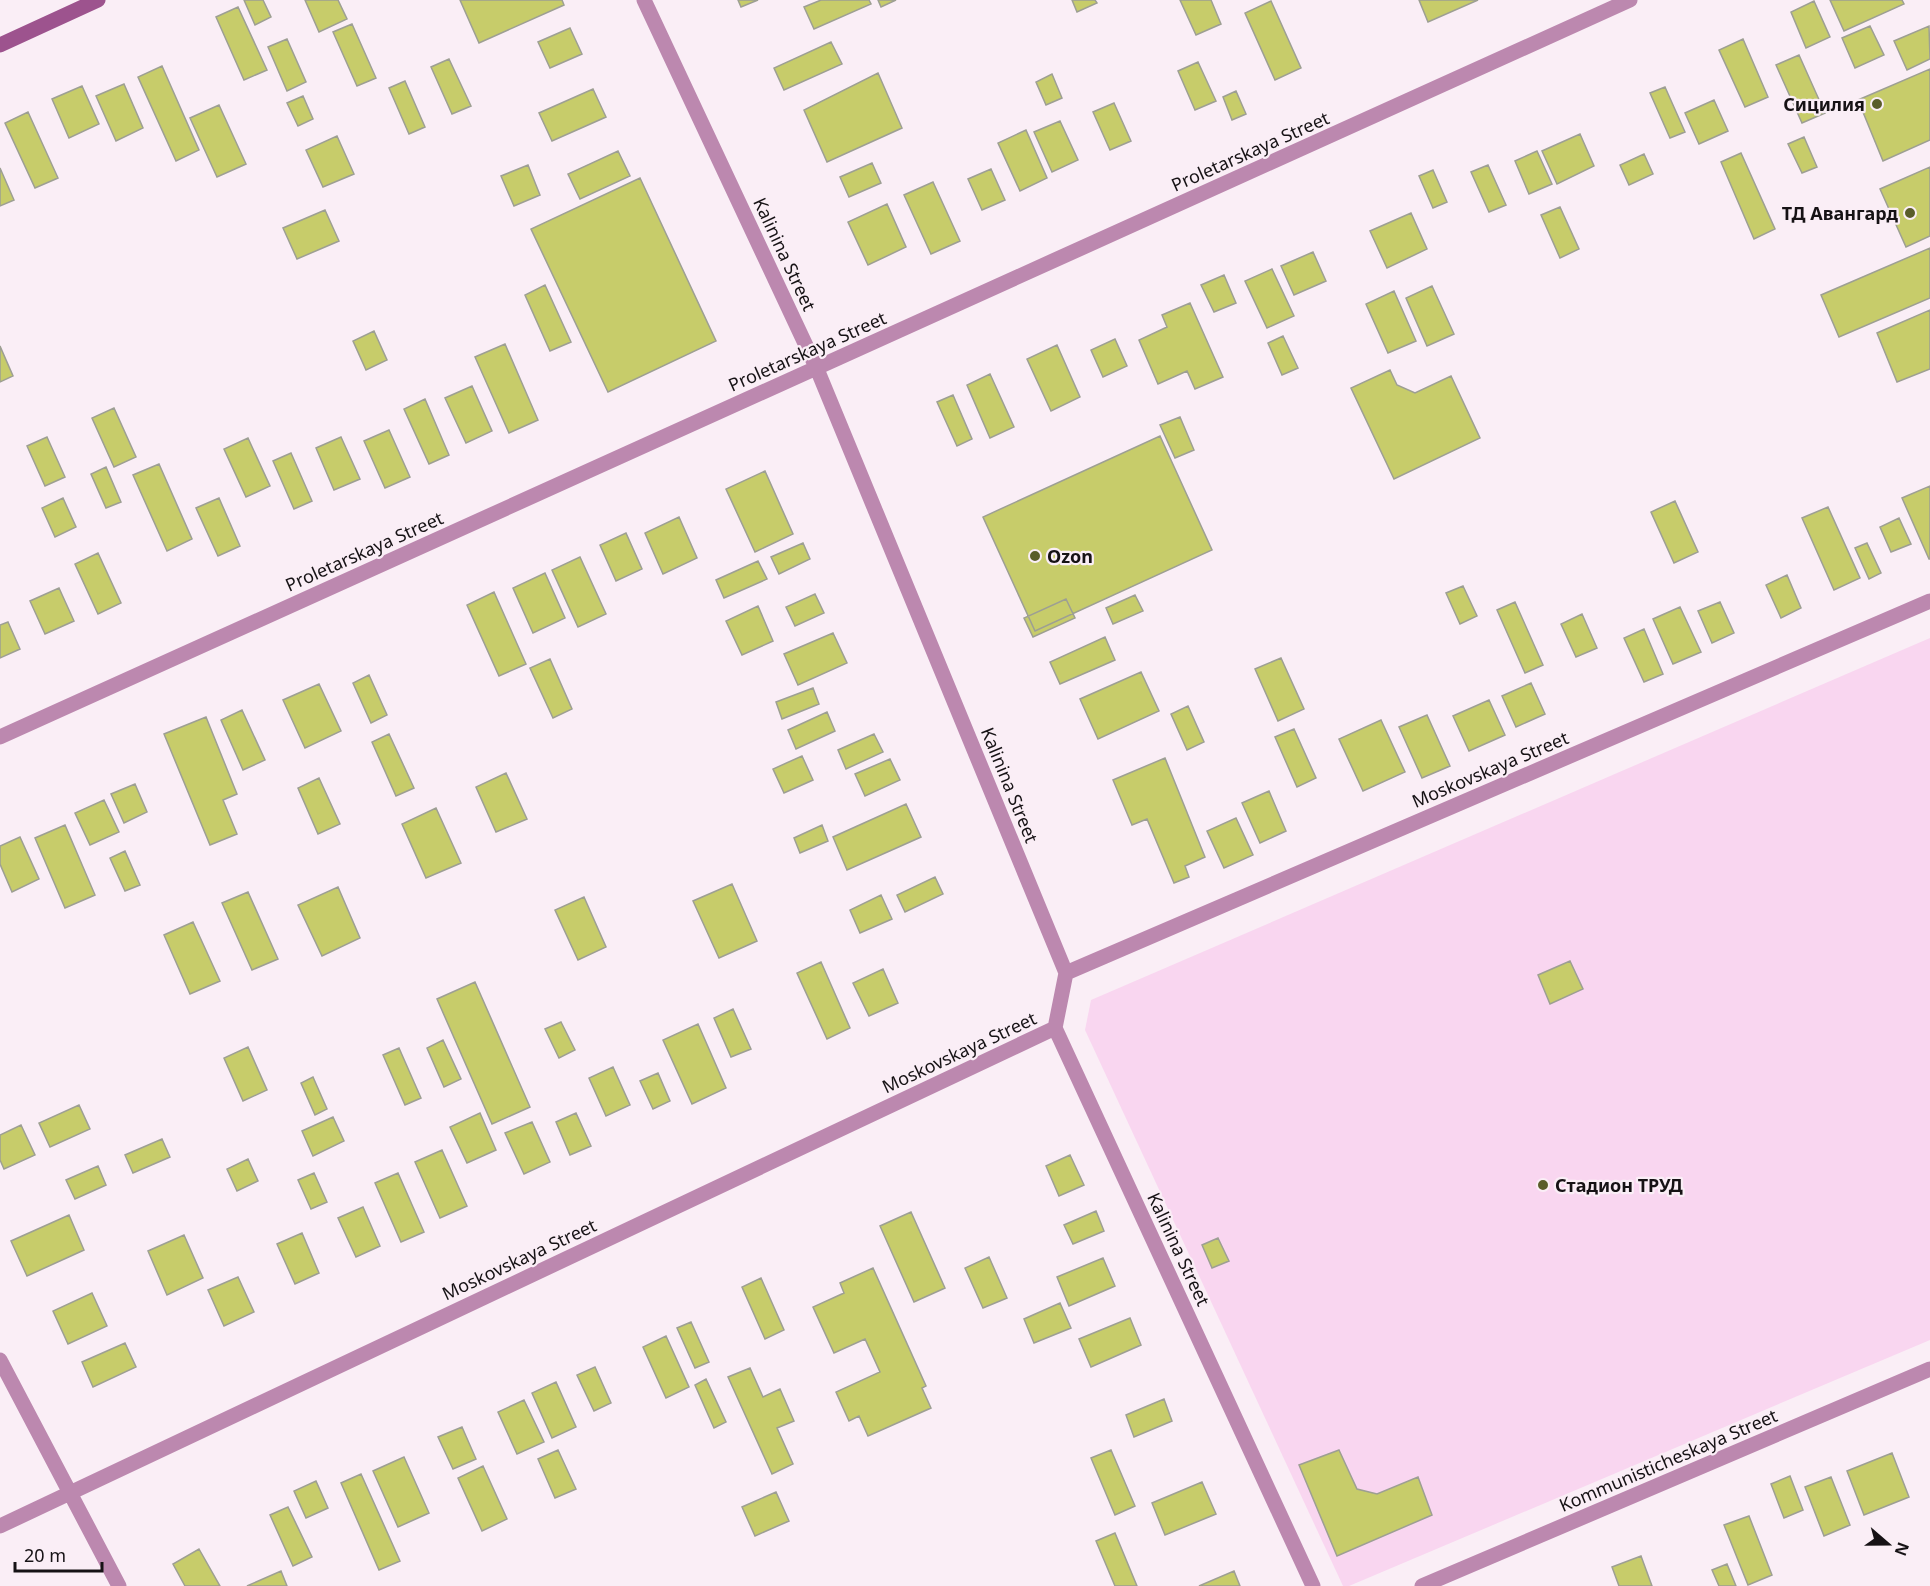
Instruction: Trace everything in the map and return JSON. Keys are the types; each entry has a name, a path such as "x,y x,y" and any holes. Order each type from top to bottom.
{"main road":[{"path":"0,45 98,0"}],"street":[{"name":"Kalinina Street","path":"644,0 817,369 1066,973"},
{"name":"Proletarskaya Street","path":"0,737 1630,0"},
{"name":"Moskovskaya Street","path":"1066,973 1930,601"},
{"path":"1054,1028 1066,973"},
{"name":"Kalinina Street","path":"1054,1028 1313,1586"},
{"name":"Moskovskaya Street","path":"0,1526 1054,1028"},
{"path":"0,1360 119,1586"},
{"name":"Kommunisticheskaya Street","path":"1422,1586 1930,1369"}],"shaded area":[{"name":"Стадион ТРУД","path":"1930,638 1930,1340 1349,1586 1343,1586 1085,1030 1091,1000"}],"building":[{"path":"244,0 263,0 271,17 255,25"},
{"path":"305,0 338,0 347,19 319,32"},
{"path":"460,0 562,0 564,5 479,43"},
{"path":"738,0 758,0 741,7"},
{"path":"821,0 869,0 871,4 814,29 804,7"},
{"path":"878,0 896,0 881,7"},
{"path":"1072,0 1095,0 1097,3 1077,12"},
{"path":"1180,0 1211,0 1221,24 1196,35"},
{"path":"1419,0 1478,0 1428,22"},
{"path":"1830,0 1902,0 1904,4 1844,31"},
{"path":"1271,1 1301,68 1275,80 1245,13"},
{"path":"1814,1 1830,37 1806,48 1791,12"},
{"path":"238,7 267,70 244,80 216,17"},
{"path":"352,24 376,78 357,86 333,32"},
{"path":"1870,26 1884,55 1855,68 1842,38"},
{"path":"1929,26 1930,59 1907,70 1894,41"},
{"path":"570,28 582,54 550,68 538,42"},
{"path":"287,39 306,82 287,91 268,47"},
{"path":"1743,39 1768,97 1745,107 1719,50"},
{"path":"831,42 842,64 784,90 774,68"},
{"path":"1799,55 1825,113 1802,123 1776,65"},
{"path":"449,59 471,106 452,114 431,67"},
{"path":"1198,62 1216,101 1195,110 1178,71"},
{"path":"162,66 199,150 176,161 138,77"},
{"path":"1930,69 1930,140 1883,161 1858,100"},
{"path":"878,73 902,128 827,162 804,110"},
{"path":"1052,74 1062,98 1046,105 1036,82"},
{"path":"405,81 425,127 409,134 389,88"},
{"path":"124,84 143,128 116,141 96,96"},
{"path":"82,86 99,124 69,138 52,99"},
{"path":"1665,87 1685,132 1670,138 1650,93"},
{"path":"593,89 606,117 552,141 539,113"},
{"path":"1236,91 1246,114 1232,120 1223,97"},
{"path":"303,96 313,119 298,126 287,103"},
{"path":"1714,100 1728,131 1699,144 1685,113"},
{"path":"1114,103 1131,141 1110,150 1093,112"},
{"path":"219,105 246,164 217,177 190,118"},
{"path":"28,112 58,178 35,188 5,123"},
{"path":"1060,121 1078,160 1052,172 1034,132"},
{"path":"1026,130 1047,178 1020,191 998,143"},
{"path":"1580,134 1594,166 1557,184 1542,151"},
{"path":"337,136 354,174 323,187 306,150"},
{"path":"1804,137 1817,167 1802,173 1788,144"},
{"path":"618,151 630,176 580,199 568,174"},
{"path":"1537,151 1552,184 1529,194 1515,161"},
{"path":"1741,153 1775,229 1754,239 1721,162"},
{"path":"1644,154 1653,174 1629,185 1620,165"},
{"path":"872,163 881,183 849,197 840,177"},
{"path":"528,165 540,195 514,206 501,176"},
{"path":"1488,165 1506,205 1489,212 1471,172"},
{"name":"ТД Авангард","path":"1930,167 1930,236 1906,247 1880,189"},
{"path":"0,168 14,200 0,206"},
{"path":"991,169 1005,200 982,210 968,179"},
{"path":"1433,170 1447,202 1433,208 1419,176"},
{"path":"640,178 716,341 608,392 531,229"},
{"path":"933,182 960,241 931,254 904,195"},
{"path":"887,204 906,247 868,265 848,222"},
{"path":"1560,207 1579,249 1560,258 1541,215"},
{"path":"325,210 339,241 297,259 283,228"},
{"path":"1411,213 1427,249 1387,268 1370,231"},
{"path":"1930,248 1930,298 1839,337 1821,295"},
{"path":"1313,252 1326,281 1294,295 1281,266"},
{"path":"1272,269 1294,316 1267,328 1245,281"},
{"path":"1224,275 1236,303 1214,312 1201,285"},
{"path":"545,285 571,342 550,351 525,295"},
{"path":"1432,286 1454,334 1427,346 1406,298"},
{"path":"1394,291 1416,341 1388,353 1366,304"},
{"path":"1190,303 1223,377 1195,389 1187,371 1158,384 1139,340 1167,327 1162,315"},
{"path":"1930,310 1930,369 1897,382 1877,333"},
{"path":"374,331 387,360 366,370 353,341"},
{"path":"1283,336 1298,368 1282,375 1268,343"},
{"path":"1115,339 1127,366 1103,377 1091,350"},
{"path":"505,344 538,420 509,433 475,357"},
{"path":"1057,345 1080,397 1051,411 1027,359"},
{"path":"0,346 13,376 0,382"},
{"path":"1390,370 1397,385 1415,393 1451,376 1480,438 1394,479 1351,388"},
{"path":"990,374 1014,427 990,438 967,385"},
{"path":"472,386 492,431 466,443 445,398"},
{"path":"953,395 972,439 957,446 937,402"},
{"path":"425,399 449,455 429,464 404,409"},
{"path":"114,408 136,457 114,467 92,418"},
{"path":"1180,417 1194,450 1175,458 1160,425"},
{"path":"389,430 410,477 385,488 364,441"},
{"path":"1160,436 1212,550 1035,631 983,517"},
{"path":"47,437 65,477 45,486 27,446"},
{"path":"341,437 360,479 334,490 316,448"},
{"path":"248,438 270,486 246,497 224,449"},
{"path":"291,453 312,501 294,509 273,461"},
{"path":"159,464 192,539 167,551 133,475"},
{"path":"106,467 121,502 106,508 91,474"},
{"path":"765,471 793,534 755,552 726,489"},
{"path":"1930,486 1930,559 1929,559 1902,498"},
{"path":"63,498 76,527 55,537 42,508"},
{"path":"219,498 240,546 218,556 196,508"},
{"path":"1675,501 1698,552 1674,563 1651,512"},
{"path":"1828,507 1860,578 1834,590 1802,518"},
{"path":"679,517 697,558 663,574 645,533"},
{"path":"1899,518 1911,544 1891,552 1880,527"},
{"path":"626,533 642,569 616,581 600,545"},
{"path":"803,543 810,559 779,574 771,557"},
{"path":"1867,543 1881,573 1869,579 1855,548"},
{"path":"98,553 121,603 98,614 75,564"},
{"path":"580,557 606,614 578,627 552,570"},
{"path":"758,561 767,579 724,598 716,580"},
{"path":"545,573 565,618 533,633 513,588"},
{"path":"1787,575 1801,608 1781,618 1766,585"},
{"path":"1463,586 1477,616 1460,624 1446,593"},
{"path":"59,588 74,621 45,634 30,601"},
{"path":"494,592 526,664 499,676 467,605"},
{"path":"815,594 824,613 795,626 786,607"},
{"path":"1135,595 1143,611 1113,624 1106,608"},
{"path":"1066,599 1075,618 1033,637 1024,618"},
{"path":"1515,602 1543,665 1525,673 1497,610"},
{"path":"1720,602 1734,633 1712,643 1698,611"},
{"path":"758,606 773,641 742,655 726,621"},
{"path":"1680,607 1701,652 1673,664 1653,619"},
{"path":"1582,614 1597,648 1576,657 1561,624"},
{"path":"8,622 20,649 0,658 0,625"},
{"path":"1644,629 1663,674 1644,682 1624,638"},
{"path":"833,633 847,663 798,685 784,654"},
{"path":"1105,637 1115,660 1060,684 1050,662"},
{"path":"1281,658 1304,709 1278,721 1255,669"},
{"path":"550,659 572,709 553,718 530,668"},
{"path":"1141,672 1159,711 1098,739 1080,699"},
{"path":"369,675 387,715 371,723 353,683"},
{"path":"1531,683 1545,714 1516,727 1502,696"},
{"path":"319,684 341,731 305,748 283,700"},
{"path":"813,688 819,704 782,719 776,702"},
{"path":"1489,700 1505,735 1469,751 1453,716"},
{"path":"1188,706 1204,742 1187,750 1171,714"},
{"path":"242,710 265,760 243,770 221,720"},
{"path":"827,712 835,731 796,749 788,730"},
{"path":"1427,715 1450,766 1422,778 1399,727"},
{"path":"206,717 237,794 223,800 237,834 210,845 164,734"},
{"path":"1381,720 1405,772 1363,791 1339,739"},
{"path":"1294,729 1316,778 1297,787 1275,737"},
{"path":"389,734 414,788 396,796 372,742"},
{"path":"874,734 883,752 846,769 838,750"},
{"path":"802,756 813,780 784,793 773,769"},
{"path":"1165,758 1205,857 1185,866 1189,877 1174,883 1147,819 1132,825 1113,780"},
{"path":"890,759 900,780 865,796 855,774"},
{"path":"506,773 527,819 496,832 476,787"},
{"path":"319,778 340,824 318,834 298,788"},
{"path":"135,784 147,812 124,823 111,794"},
{"path":"1269,791 1286,831 1260,843 1242,803"},
{"path":"104,800 119,832 90,845 75,813"},
{"path":"906,804 921,837 847,870 833,837"},
{"path":"436,808 461,863 426,878 402,824"},
{"path":"1236,818 1253,855 1224,868 1207,831"},
{"path":"65,825 95,895 65,908 35,838"},
{"path":"822,825 828,841 800,853 794,838"},
{"path":"20,837 39,879 12,892 0,864 0,846"},
{"path":"125,851 140,885 125,891 110,858"},
{"path":"935,877 943,894 905,912 897,895"},
{"path":"732,884 757,941 719,958 693,901"},
{"path":"338,887 360,938 322,956 298,905"},
{"path":"248,892 278,959 252,970 222,903"},
{"path":"881,895 892,919 860,933 850,910"},
{"path":"584,897 606,947 578,960 555,910"},
{"path":"193,922 220,981 190,994 164,935"},
{"path":"1570,961 1583,989 1550,1004 1538,975"},
{"path":"821,962 850,1028 827,1039 797,973"},
{"path":"883,969 898,1003 869,1016 853,983"},
{"path":"475,982 530,1107 492,1124 437,999"},
{"path":"733,1009 751,1049 731,1057 714,1018"},
{"path":"561,1022 575,1050 559,1058 545,1029"},
{"path":"698,1024 726,1088 692,1104 663,1040"},
{"path":"443,1040 461,1079 444,1087 427,1048"},
{"path":"248,1047 267,1090 243,1101 224,1058"},
{"path":"399,1048 421,1098 405,1105 383,1055"},
{"path":"613,1067 630,1105 606,1116 589,1078"},
{"path":"658,1073 670,1101 653,1109 640,1081"},
{"path":"313,1077 327,1109 315,1115 301,1083"},
{"path":"79,1105 90,1129 50,1147 39,1123"},
{"path":"480,1113 496,1150 467,1163 450,1127"},
{"path":"576,1113 591,1146 570,1155 556,1122"},
{"path":"333,1117 344,1141 313,1156 302,1131"},
{"path":"532,1122 550,1162 524,1174 505,1133"},
{"path":"21,1125 35,1155 4,1169 0,1160 0,1135"},
{"path":"162,1139 170,1157 133,1173 125,1155"},
{"path":"442,1150 467,1206 440,1218 415,1162"},
{"path":"1070,1155 1084,1185 1059,1196 1046,1166"},
{"path":"248,1159 258,1181 237,1191 227,1169"},
{"path":"98,1166 106,1185 75,1199 66,1180"},
{"path":"314,1173 327,1202 311,1209 298,1180"},
{"path":"398,1173 424,1232 401,1242 375,1183"},
{"path":"363,1207 380,1246 356,1257 338,1218"},
{"path":"1096,1211 1104,1231 1073,1244 1064,1225"},
{"path":"911,1212 945,1288 914,1302 880,1226"},
{"path":"69,1215 84,1250 27,1276 11,1241"},
{"path":"302,1233 319,1273 295,1284 277,1244"},
{"path":"184,1235 203,1278 167,1295 148,1251"},
{"path":"1218,1238 1229,1261 1212,1268 1202,1245"},
{"path":"989,1257 1007,1298 983,1308 965,1268"},
{"path":"1103,1258 1115,1286 1069,1306 1057,1277"},
{"path":"873,1268 926,1386 922,1388 931,1408 868,1436 859,1416 849,1421 836,1392 880,1372 865,1339 834,1353 813,1307 844,1293 840,1283"},
{"path":"238,1277 254,1312 224,1326 208,1290"},
{"path":"761,1278 784,1330 765,1339 742,1287"},
{"path":"92,1293 107,1326 68,1344 53,1311"},
{"path":"1060,1303 1071,1328 1034,1343 1024,1319"},
{"path":"1130,1318 1141,1345 1091,1367 1079,1339"},
{"path":"691,1322 709,1362 695,1368 677,1328"},
{"path":"666,1336 689,1387 666,1398 643,1347"},
{"path":"125,1343 136,1367 93,1387 82,1362"},
{"path":"595,1367 611,1403 594,1411 577,1375"},
{"path":"750,1368 763,1397 780,1389 794,1421 777,1428 793,1464 772,1474 728,1377"},
{"path":"706,1379 726,1422 714,1428 695,1385"},
{"path":"556,1382 576,1427 552,1438 532,1393"},
{"path":"1164,1399 1172,1421 1134,1437 1126,1415"},
{"path":"524,1400 544,1442 517,1454 498,1412"},
{"path":"462,1427 476,1459 453,1469 438,1437"},
{"path":"558,1450 576,1489 555,1498 538,1459"},
{"path":"1111,1450 1135,1506 1115,1515 1091,1458"},
{"path":"1339,1450 1357,1489 1377,1494 1418,1477 1432,1515 1337,1556 1299,1465"},
{"path":"1892,1453 1909,1497 1864,1515 1847,1471"},
{"path":"404,1457 429,1513 398,1527 373,1471"},
{"path":"483,1466 507,1519 482,1531 458,1478"},
{"path":"361,1474 400,1561 379,1570 341,1483"},
{"path":"1790,1476 1803,1510 1784,1518 1771,1484"},
{"path":"1831,1477 1850,1525 1824,1536 1805,1487"},
{"path":"316,1481 328,1508 306,1518 294,1491"},
{"path":"1202,1482 1216,1514 1165,1535 1152,1503"},
{"path":"776,1492 789,1521 755,1536 742,1507"},
{"path":"288,1507 312,1557 293,1566 270,1515"},
{"path":"1749,1516 1772,1575 1748,1585 1724,1525"},
{"path":"1115,1533 1137,1586 1115,1586 1096,1541"},
{"path":"199,1549 220,1586 185,1586 173,1564"},
{"path":"1641,1556 1652,1586 1619,1586 1612,1567"},
{"path":"1727,1564 1736,1586 1719,1586 1712,1570"},
{"path":"281,1571 287,1586 247,1586"},
{"path":"1234,1571 1240,1586 1199,1586"}],"place":[{"name":"Сицилия","path":"1877,104"},
{"name":"ТД Авангард","path":"1910,213"},
{"name":"Ozon","path":"1035,556"},
{"name":"Стадион ТРУД","path":"1543,1185"}]}
